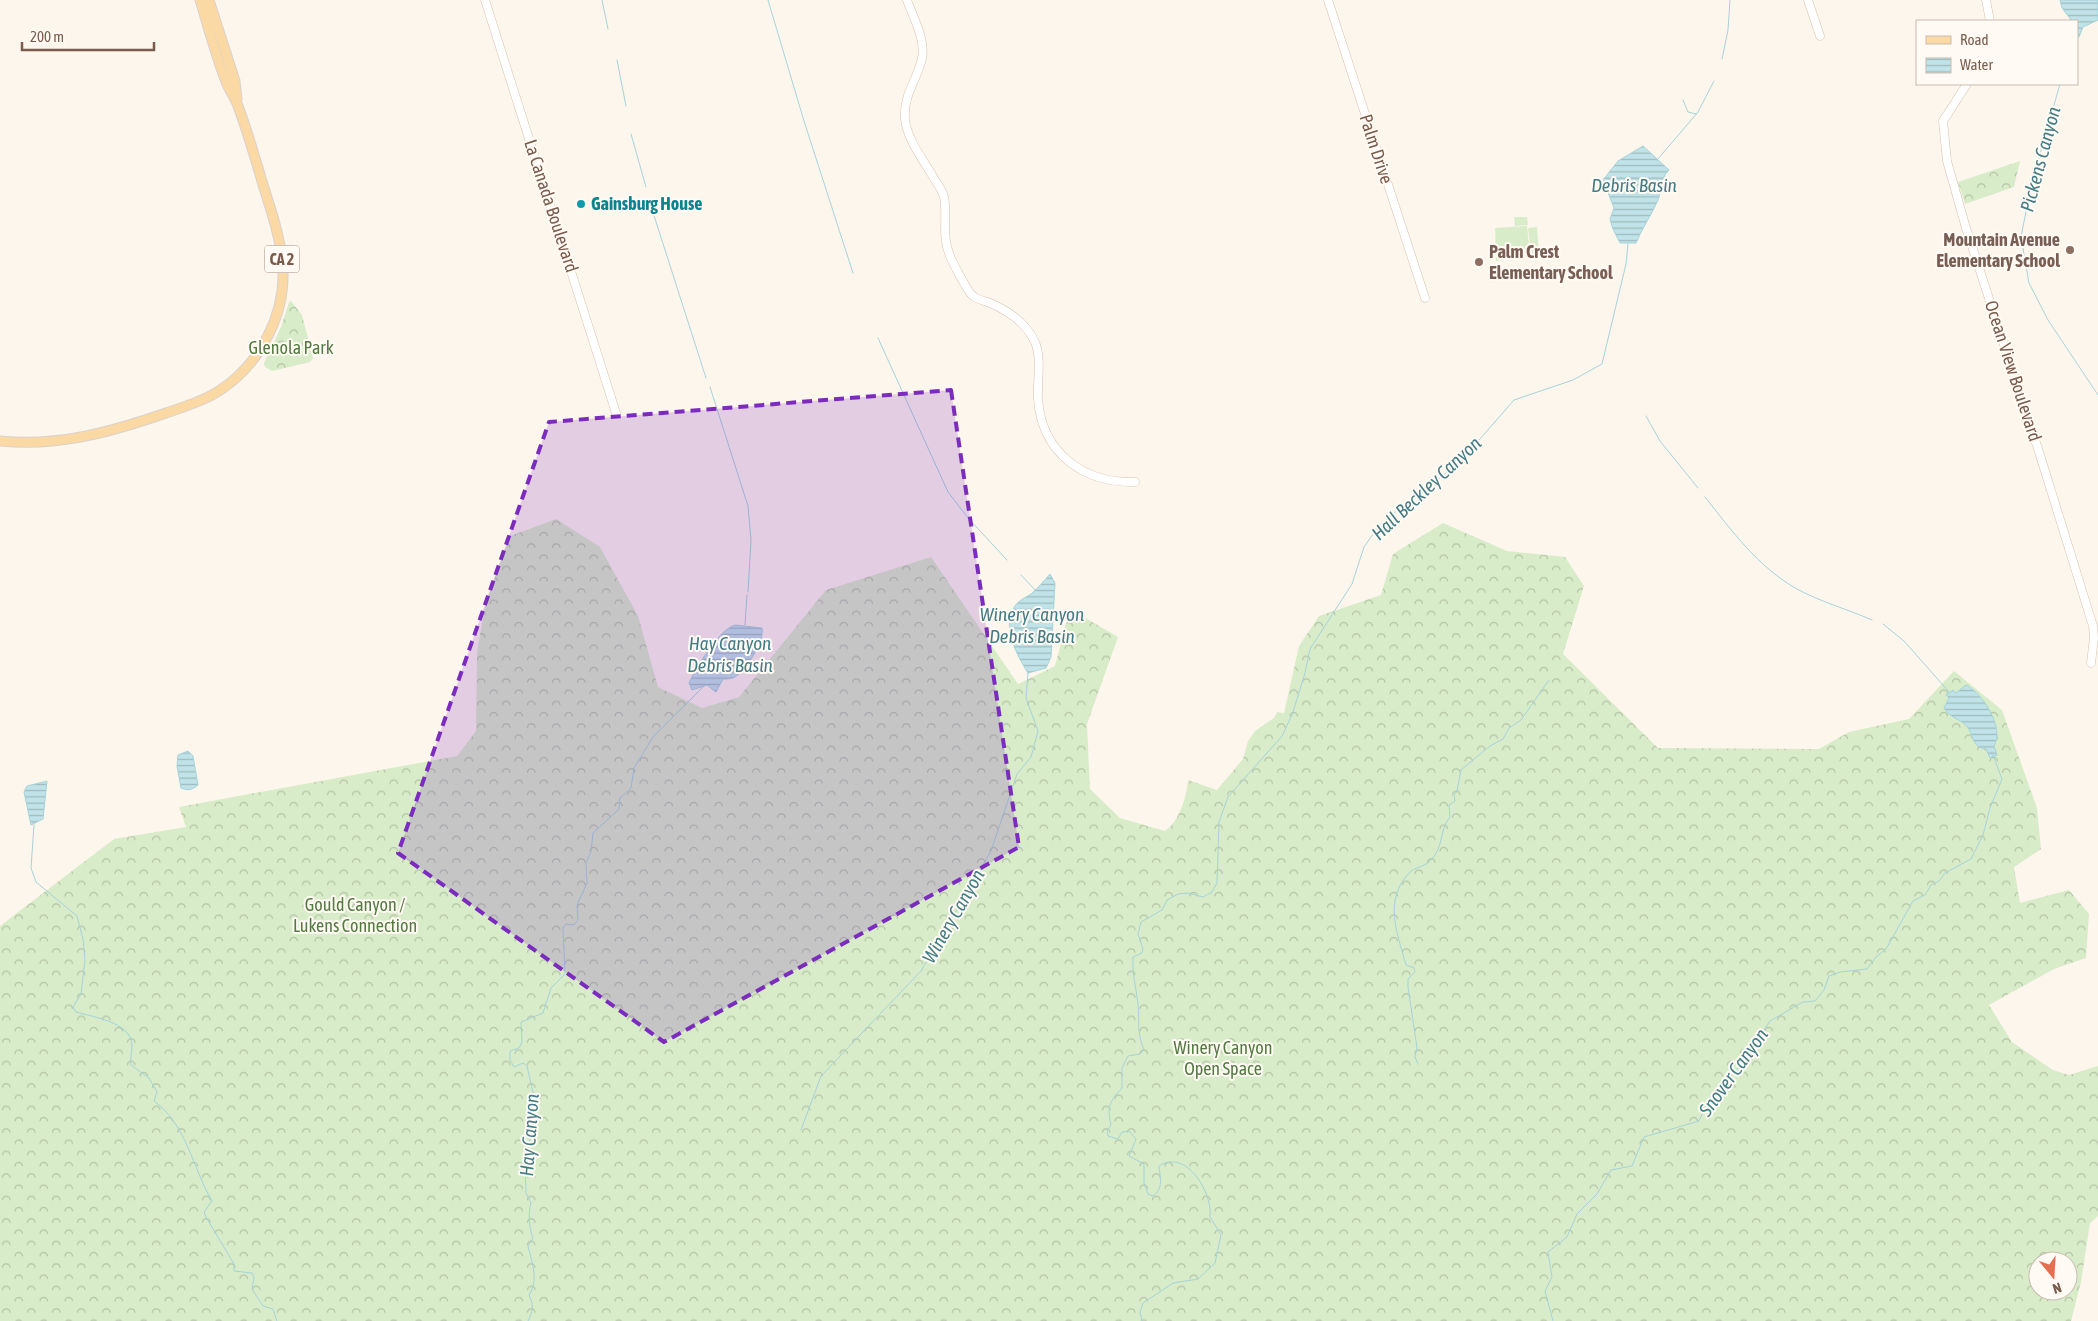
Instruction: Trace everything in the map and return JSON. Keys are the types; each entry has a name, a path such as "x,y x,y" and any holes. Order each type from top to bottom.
{"main road":[{"name":"CA 2","path":"200,0 226,81 238,104"},
{"name":"CA 2","path":"0,441 51,443 81,438 154,417 212,395 232,380 251,361 272,329 282,292 280,246 238,104 235,81 209,0"}],"street":[{"name":"La Canada Boulevard","path":"485,0 616,413"},
{"path":"907,0 922,44 922,58 911,84 905,110 906,125 944,196 944,230 950,256 972,296 1003,308 1016,318 1034,342 1038,355 1038,400 1042,422 1058,452 1072,464 1096,478 1114,482 1135,482"},
{"name":"Palm Drive","path":"1328,0 1425,298"},
{"path":"1808,0 1820,36"},
{"path":"1986,0 1990,20"},
{"name":"Ocean View Boulevard","path":"1966,85 1943,121 1947,161 1964,221 2093,626 2094,638 2091,663"}],"highlighted area":[{"path":"951,390 1019,847 664,1042 398,853 549,422"}],"green space":[{"path":"2020,161 2014,187 1965,204 1958,182"},
{"path":"1514,217 1527,217 1528,225 1515,226"},
{"path":"1527,226 1530,255 1496,261 1495,228"},
{"path":"1537,227 1539,254 1531,254 1528,228"},
{"name":"Glenola Park","path":"291,301 302,315 313,358 310,362 272,371 265,367 264,363"},
{"path":"556,519 600,547 638,616 658,687 702,708 739,697 826,590 931,557 1018,684 1055,666 1070,609 1118,637 1087,724 1090,789 1120,818 1165,831 1178,815 1186,793 1188,780 1217,790 1243,759 1248,741 1255,731 1274,718 1277,712 1284,713 1299,646 1319,616 1381,595 1393,554 1443,523 1507,551 1565,557 1584,586 1563,654 1658,748 1819,749 1849,732 1909,719 1954,671 2002,710 2037,808 2041,849 2014,867 2020,903 2069,890 2089,914 2086,958 2054,969 1989,1005 2012,1042 2053,1070 2069,1075 2098,1066 2098,1216 2090,1223 2078,1294 2078,1251 2028,1251 2028,1301 2076,1301 2071,1321 0,1321 0,926 114,839 186,827 179,807 457,756 476,731 477,652 486,601 510,536"}],"water":[{"path":"2060,0 2098,0 2098,20 2083,27 2078,37 2078,20 2071,20 2062,8"},
{"name":"Debris Basin","path":"1643,146 1669,170 1663,181 1658,200 1636,243 1620,243 1610,219 1614,208 1603,180 1618,161"},
{"name":"Winery Canyon Debris Basin","path":"1050,574 1055,583 1051,657 1046,668 1028,673 1019,658 1012,640 1010,631 1011,614 1016,604 1034,592"},
{"name":"Hay Canyon Debris Basin","path":"735,625 762,628 761,640 749,662 735,677 723,679 716,692 707,685 692,690 689,683 703,659 715,641 728,628"},
{"path":"1966,685 1973,689 1985,703 1997,730 1997,739 1994,746 1997,755 1990,758 1986,749 1979,747 1975,742 1967,726 1949,714 1944,708 1949,698 1946,695 1953,690 1956,693"},
{"path":"188,751 193,756 198,785 188,790 181,788 177,766 178,755"},
{"path":"47,781 43,819 31,825 24,792 27,786"}],"waterway":[{"path":"602,0 608,29"},
{"path":"768,0 804,121 853,273"},
{"path":"1722,59 1728,30 1730,0"},
{"path":"617,60 626,106"},
{"path":"1657,160 1698,112 1714,81"},
{"name":"Pickens Canyon","path":"2060,85 2031,186 2021,237 2029,283 2048,320 2098,395"},
{"path":"1683,100 1688,112 1696,114"},
{"path":"631,134 646,187"},
{"path":"650,203 706,378"},
{"name":"Hall Beckley Canyon","path":"1142,1321 1140,1312 1143,1303 1173,1283 1198,1279 1215,1263 1221,1235 1210,1217 1210,1207 1203,1186 1188,1168 1179,1163 1169,1162 1159,1166 1160,1186 1153,1196 1148,1194 1144,1183 1144,1164 1129,1156 1136,1139 1129,1131 1122,1132 1118,1139 1108,1136 1107,1131 1111,1125 1109,1109 1114,1097 1122,1088 1122,1068 1128,1056 1140,1054 1144,1050 1139,1032 1133,963 1133,957 1142,953 1143,949 1138,934 1141,922 1162,910 1167,900 1178,894 1188,893 1203,897 1212,892 1217,883 1219,822 1228,797 1282,736 1292,715 1310,649 1352,584 1364,547 1378,527 1401,507 1422,494 1466,455 1514,400 1573,380 1602,364 1626,264 1628,244"},
{"path":"878,338 948,492 968,518 1007,560"},
{"path":"710,387 748,506 751,540 748,592"},
{"path":"1646,416 1660,441 1698,488"},
{"path":"1705,497 1746,548 1783,580 1815,598 1872,620"},
{"path":"1021,575 1035,590"},
{"path":"745,625 747,595"},
{"path":"1883,624 1904,641 1950,693"},
{"name":"Winery Canyon","path":"801,1130 821,1076 921,971 991,851 1017,774 1031,757 1038,731 1026,698 1028,673"},
{"path":"1418,1064 1415,1057 1417,1048 1408,987 1408,979 1415,972 1414,968 1406,965 1396,928 1394,905 1397,894 1410,872 1428,863 1440,845 1444,828 1450,817 1449,805 1455,801 1454,795 1457,791 1461,770 1490,746 1503,739 1509,728 1521,720 1549,680"},
{"name":"Hay Canyon","path":"528,1321 532,1308 529,1295 534,1283 534,1277 528,1246 533,1238 529,1220 531,1203 526,1193 525,1164 532,1129 526,1110 534,1097 527,1066 523,1063 514,1067 510,1060 510,1051 519,1048 522,1042 521,1022 543,1013 551,988 565,974 563,928 566,924 574,925 578,920 577,905 587,883 586,863 591,852 593,833 619,809 620,798 631,788 634,768 653,737 704,686"},
{"name":"Snover Canyon","path":"1553,1321 1545,1291 1552,1277 1548,1252 1567,1237 1577,1214 1597,1194 1611,1170 1632,1166 1644,1137 1699,1121 1708,1101 1741,1065 1770,1021 1803,1002 1815,1001 1824,990 1829,976 1840,972 1867,969 1876,957 1886,949 1913,901 1925,895 1931,885 1939,881 1945,873 1971,859 1983,835 1990,808 2002,779 1993,755"},
{"path":"34,825 31,868 36,882 77,916 83,939 85,960 81,994 73,1007 76,1012 118,1026 130,1037 132,1045 131,1065 149,1078 157,1092 154,1101 165,1111 182,1134 212,1201 204,1212 206,1217 234,1264 234,1271 252,1273 254,1278 252,1289 263,1306 273,1309 277,1321"}],"place":[{"name":"Gainsburg House","path":"581,204"},
{"name":"Mountain Avenue Elementary School","path":"2070,250"},
{"name":"Palm Crest Elementary School","path":"1479,262"}],"park label":[{"name":"Gould Canyon / Lukens Connection","path":"355,915"},
{"name":"Winery Canyon Open Space","path":"1223,1058"}]}
